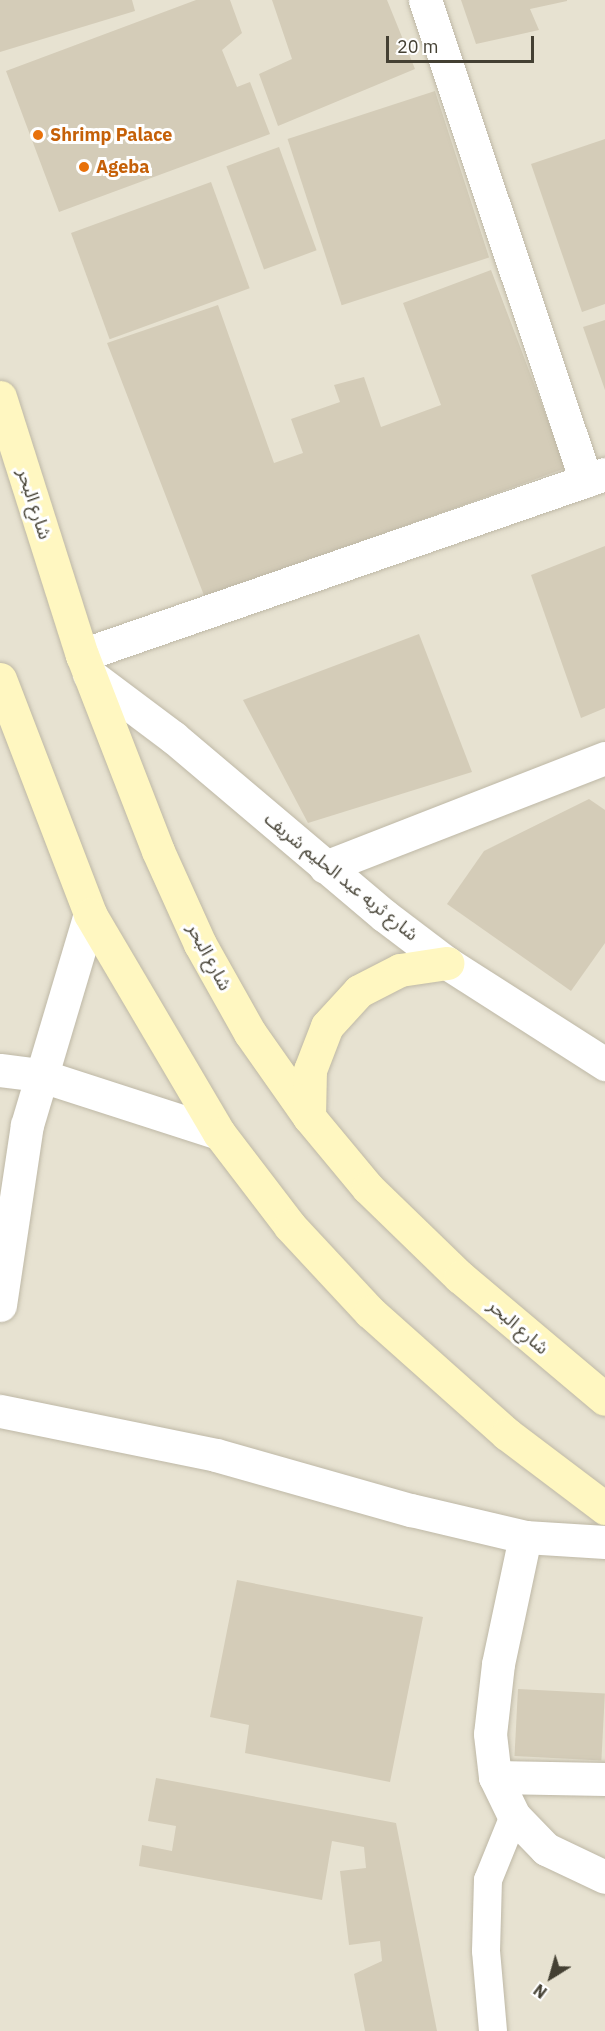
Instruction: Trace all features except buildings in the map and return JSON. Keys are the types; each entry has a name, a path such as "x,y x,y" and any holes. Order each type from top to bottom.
{"main road":[{"name":"شارع البحر","path":"0,397 86,665 158,851 200,944 250,1033 309,1117 368,1188 460,1277 605,1399"},
{"path":"0,679 7,716 90,914 219,1133 291,1226 369,1312 507,1434 605,1508"},
{"path":"309,1117 310,1070 327,1026 359,991 400,970 447,963"}],"street":[{"path":"86,665 595,477 425,0"},
{"name":"شارع ثريه عبد الحليم شريف","path":"86,665 325,867 447,963 605,1064"},
{"path":"325,867 601,764"},
{"path":"0,1305 27,1125 39,1075 90,914"},
{"path":"0,1070 39,1075 219,1133"},
{"path":"0,1411 216,1455 411,1510 525,1537 605,1542"},
{"path":"525,1537 498,1664 490,1734 495,1777 514,1816 546,1850 605,1877"},
{"path":"495,1777 605,1779"}],"lane":[{"path":"493,2031 486,1951 488,1881 514,1816"}],"shaded area":[{"path":"0,0 605,0 605,2031 0,2031"}],"place":[{"name":"Shrimp Palace","path":"38,135"},
{"name":"Ageba","path":"84,167"}]}
